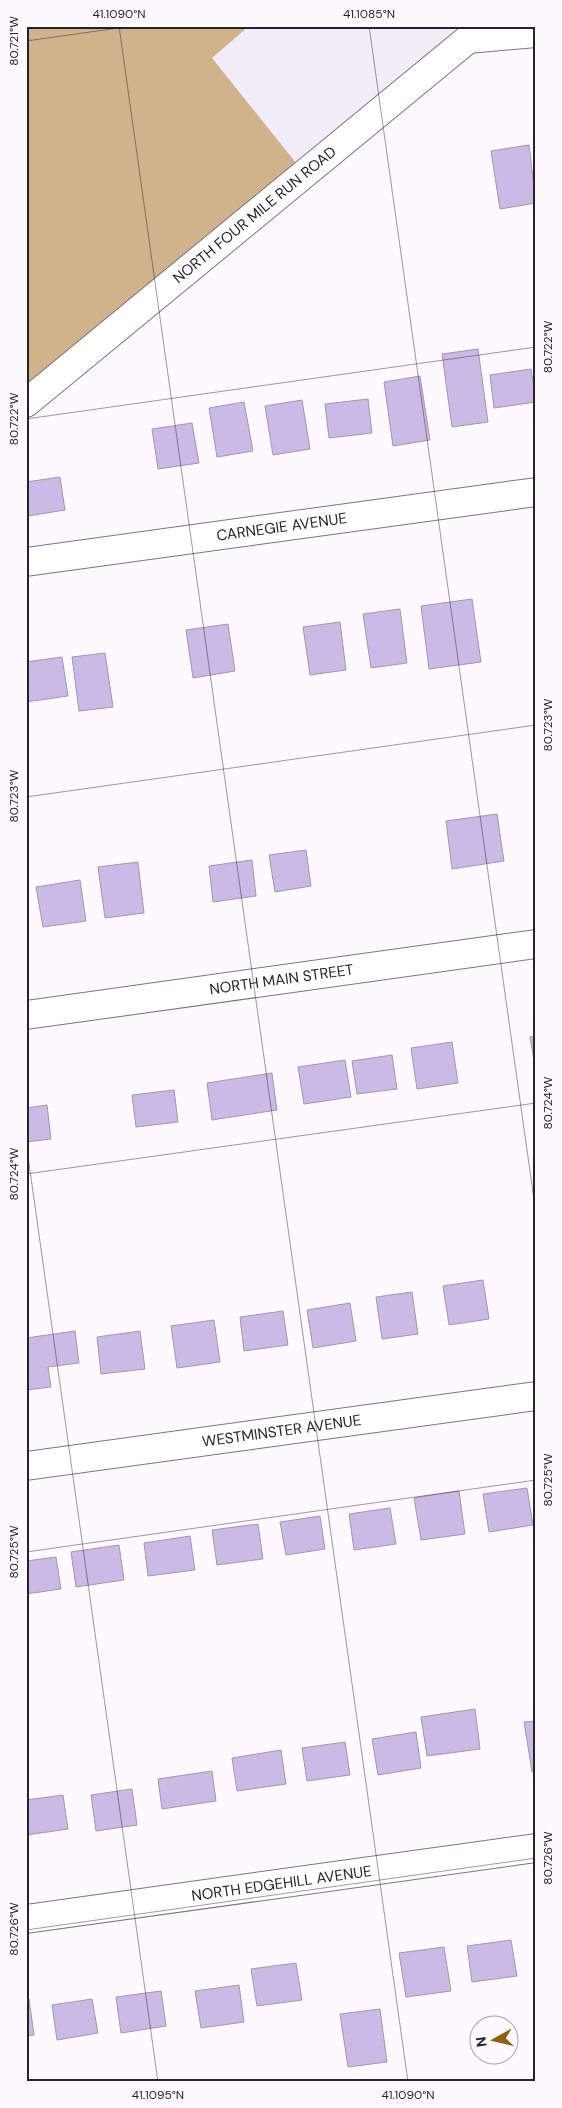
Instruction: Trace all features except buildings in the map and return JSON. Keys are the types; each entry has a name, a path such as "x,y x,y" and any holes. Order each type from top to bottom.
{"street":[{"path":"476,33 536,33"},
{"name":"NORTH FOUR MILE RUN ROAD","path":"26,403 476,33"},
{"name":"CARNEGIE AVENUE","path":"26,562 536,492"},
{"name":"NORTH MAIN STREET","path":"26,1015 536,944"},
{"name":"WESTMINSTER AVENUE","path":"26,1466 536,1396"},
{"name":"NORTH EDGEHILL AVENUE","path":"26,1919 536,1848"}],"shaded area":[{"path":"26,26 249,26 212,58 305,174 26,403"},
{"path":"249,26 484,26 305,174 211,58"}]}
